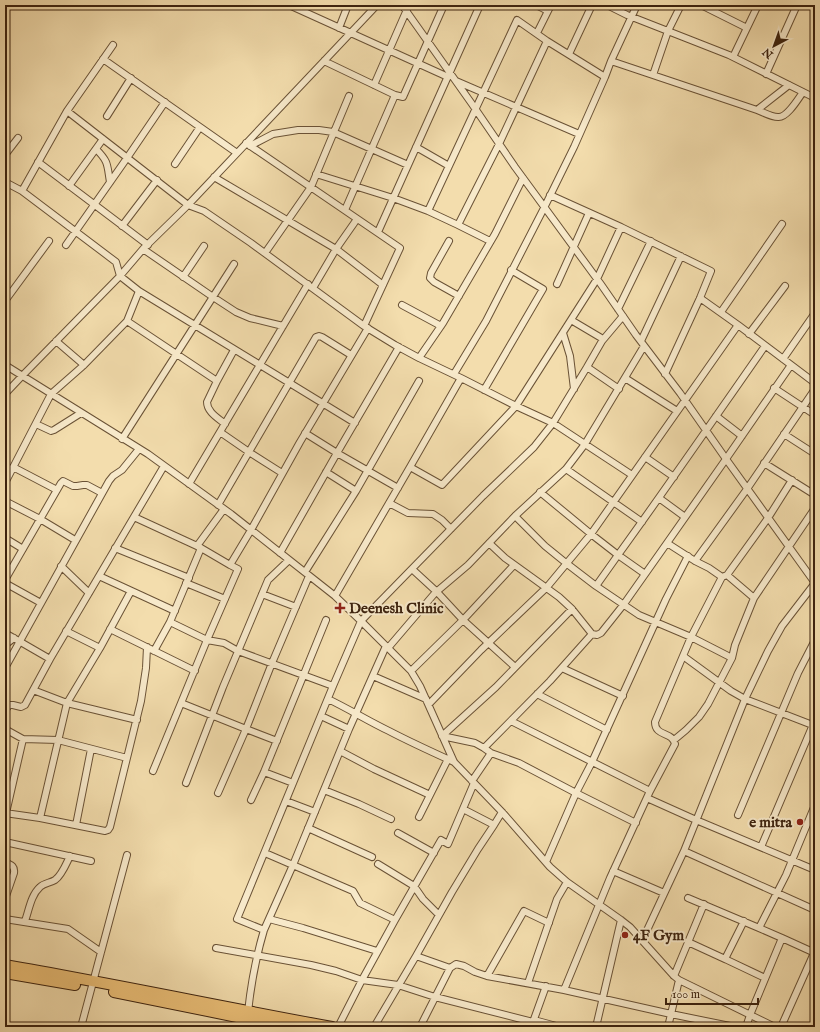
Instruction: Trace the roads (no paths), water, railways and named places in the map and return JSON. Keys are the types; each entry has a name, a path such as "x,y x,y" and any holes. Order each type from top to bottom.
{"main road":[{"path":"5,965 247,1019 293,1027"},
{"path":"5,973 92,984 332,1027"}],"street":[{"path":"289,5 418,64 449,75"},
{"path":"339,28 348,5"},
{"path":"5,394 237,153 248,144 377,5"},
{"path":"402,5 407,8 449,75 455,80 476,109 544,208 685,400 726,460 815,583 782,626 768,651 745,699 684,851 642,940"},
{"path":"324,61 403,98 444,5"},
{"path":"378,232 480,5"},
{"path":"536,5 550,8 537,33"},
{"path":"569,54 592,5"},
{"path":"607,5 631,17 733,57 815,98"},
{"path":"454,374 486,321 544,208 580,134 637,5"},
{"path":"653,75 668,31 681,5"},
{"path":"701,5 747,28"},
{"path":"714,12 718,5"},
{"path":"733,57 758,5"},
{"path":"766,74 797,5"},
{"path":"374,85 407,8"},
{"path":"428,211 517,20 547,41 605,77"},
{"path":"458,225 499,144 547,41"},
{"path":"22,191 67,111 113,45"},
{"path":"104,59 237,153"},
{"path":"611,61 777,118 782,117 789,112 803,92"},
{"path":"106,116 131,78"},
{"path":"455,80 580,134"},
{"path":"757,110 789,85"},
{"path":"346,210 395,95"},
{"path":"265,253 311,187 349,96"},
{"path":"66,244 165,102"},
{"path":"67,111 188,205 204,211 265,253 366,327 419,358 552,423 632,475"},
{"path":"175,164 200,127"},
{"path":"248,144 273,134 288,131 319,130 334,132 408,165"},
{"path":"5,155 18,138"},
{"path":"69,186 103,139"},
{"path":"230,565 351,355 366,327 400,248 248,144"},
{"path":"416,147 449,166"},
{"path":"96,149 104,156 107,162 110,182"},
{"path":"38,162 148,245"},
{"path":"316,174 393,198 428,211 490,242"},
{"path":"214,177 336,249 383,285"},
{"path":"419,358 459,296 490,242 523,178"},
{"path":"122,226 156,180"},
{"path":"5,182 22,191 116,262 120,276 139,291 355,423"},
{"path":"550,195 651,241 711,271 665,374"},
{"path":"557,284 589,213"},
{"path":"190,484 283,326 357,218"},
{"path":"720,312 782,224"},
{"path":"410,468 442,485 516,406 597,279 621,227"},
{"path":"5,301 49,241"},
{"path":"449,241 431,273 430,278 434,282 459,296"},
{"path":"618,309 651,241"},
{"path":"183,277 204,246"},
{"path":"143,250 212,297 242,315 259,321 283,326"},
{"path":"248,1012 249,994 264,930 293,865 340,751 387,647 437,592 468,565 515,516 566,468 585,444 625,378 643,343 681,256"},
{"path":"122,438 234,264"},
{"path":"484,390 543,289 511,270"},
{"path":"749,334 785,286"},
{"path":"5,483 51,394 84,365 127,321 139,291"},
{"path":"700,298 815,383"},
{"path":"402,305 441,326"},
{"path":"783,359 815,313"},
{"path":"264,930 237,919 361,621 483,496 534,447 574,389 603,339 622,316"},
{"path":"571,320 603,339"},
{"path":"127,321 217,381"},
{"path":"428,701 547,588 614,503 632,475 738,325"},
{"path":"563,332 570,356 574,389"},
{"path":"218,505 316,337 319,336 326,339 351,355"},
{"path":"56,341 84,365"},
{"path":"596,586 765,346"},
{"path":"280,553 399,347"},
{"path":"224,424 209,411 207,402 234,350"},
{"path":"5,365 122,438 190,484 335,596 411,671 428,701 451,761"},
{"path":"489,543 514,565 560,597 572,609 592,634 597,635 601,633 624,604 791,365"},
{"path":"587,366 618,389"},
{"path":"335,596 461,378"},
{"path":"625,378 677,411"},
{"path":"218,793 296,607 307,574 419,381"},
{"path":"774,388 815,415"},
{"path":"695,561 747,489 815,389"},
{"path":"36,424 51,431 81,413"},
{"path":"716,416 742,436"},
{"path":"220,432 282,474"},
{"path":"305,433 398,488"},
{"path":"784,434 815,454"},
{"path":"5,668 16,640 41,603 111,478 122,470 139,449"},
{"path":"645,457 674,477"},
{"path":"764,463 815,495"},
{"path":"14,466 57,490"},
{"path":"5,711 9,705 24,706 66,631 164,466"},
{"path":"566,468 642,522"},
{"path":"326,472 356,491"},
{"path":"674,740 669,736 658,732 655,727 655,722 691,638 724,576 768,518 792,480"},
{"path":"41,603 5,582 23,549 63,481 73,486 87,485 102,493"},
{"path":"540,492 591,534 645,574"},
{"path":"659,498 685,517"},
{"path":"5,501 40,519 75,540"},
{"path":"389,503 408,513 433,514 452,529"},
{"path":"674,740 699,718 708,704 732,658 735,645 754,598 815,508"},
{"path":"154,651 170,622 188,581 199,547 224,509"},
{"path":"515,516 545,546 566,563 596,586 639,615 732,658"},
{"path":"134,517 199,547 238,569 153,771"},
{"path":"5,538 23,549"},
{"path":"667,543 695,561 724,576 754,598"},
{"path":"115,548 225,599"},
{"path":"546,862 576,793 623,696 666,599 688,556"},
{"path":"186,783 238,651 268,580 289,560"},
{"path":"411,671 463,620 514,565"},
{"path":"61,566 89,593"},
{"path":"412,569 437,592 463,620 515,667"},
{"path":"99,576 175,611"},
{"path":"40,818 67,703 100,648 131,591"},
{"path":"262,594 296,607"},
{"path":"442,736 496,687 572,609"},
{"path":"251,800 277,741 326,620"},
{"path":"170,622 207,640 224,643 238,651 333,686"},
{"path":"110,629 194,671"},
{"path":"66,631 100,648"},
{"path":"5,633 50,659"},
{"path":"484,748 562,668 592,634"},
{"path":"5,645 16,640"},
{"path":"738,815 798,673 815,640"},
{"path":"23,739 6,813 107,830 109,828 137,720 146,668 147,648"},
{"path":"683,656 730,691 745,699 814,724 775,822 761,847"},
{"path":"562,668 623,696"},
{"path":"373,676 428,701"},
{"path":"33,690 67,703 137,720"},
{"path":"537,694 607,730"},
{"path":"328,699 389,732 451,761 502,812 546,862 567,882 630,928 674,976 775,1027"},
{"path":"181,704 277,741"},
{"path":"321,716 350,729"},
{"path":"511,721 650,791"},
{"path":"5,729 23,739 58,740 127,758"},
{"path":"442,736 474,743 491,753 519,763 636,823"},
{"path":"564,990 613,871 650,791 675,744 674,740"},
{"path":"76,825 92,749"},
{"path":"340,751 374,769 430,794"},
{"path":"338,1027 394,920 441,840 448,844 473,782 491,753"},
{"path":"419,817 430,794 451,761"},
{"path":"264,772 293,783"},
{"path":"324,790 391,819"},
{"path":"647,798 815,870"},
{"path":"286,801 314,812"},
{"path":"759,928 777,893 815,807"},
{"path":"463,809 494,825"},
{"path":"374,1027 478,849 502,812"},
{"path":"308,828 372,857"},
{"path":"398,833 434,853"},
{"path":"5,842 91,861"},
{"path":"684,851 815,910"},
{"path":"265,853 353,891 360,903 394,920"},
{"path":"81,1027 127,855"},
{"path":"26,922 33,896 37,890 41,886 55,880 59,876 70,856"},
{"path":"5,862 12,866 14,873 5,899"},
{"path":"378,864 414,886 439,915"},
{"path":"613,871 664,893"},
{"path":"528,983 558,899 567,882"},
{"path":"688,898 814,953 781,1027"},
{"path":"674,976 704,904"},
{"path":"487,976 524,911 549,923"},
{"path":"5,919 68,929 101,952"},
{"path":"269,919 377,951"},
{"path":"596,1027 621,920"},
{"path":"725,959 744,922"},
{"path":"746,1027 782,938"},
{"path":"688,942 765,978"},
{"path":"216,948 311,965 336,971 362,980 398,985 435,997 532,1023 560,1027"},
{"path":"416,956 450,968"},
{"path":"420,1027 450,968 456,964 487,976 546,986 735,1027"},
{"path":"668,1027 680,980"},
{"path":"532,1023 546,986"}],"place":[{"name":"Deenesh Clinic","path":"340,608"},
{"name":"e mitra","path":"800,822"},
{"name":"4F Gym","path":"625,935"}]}
